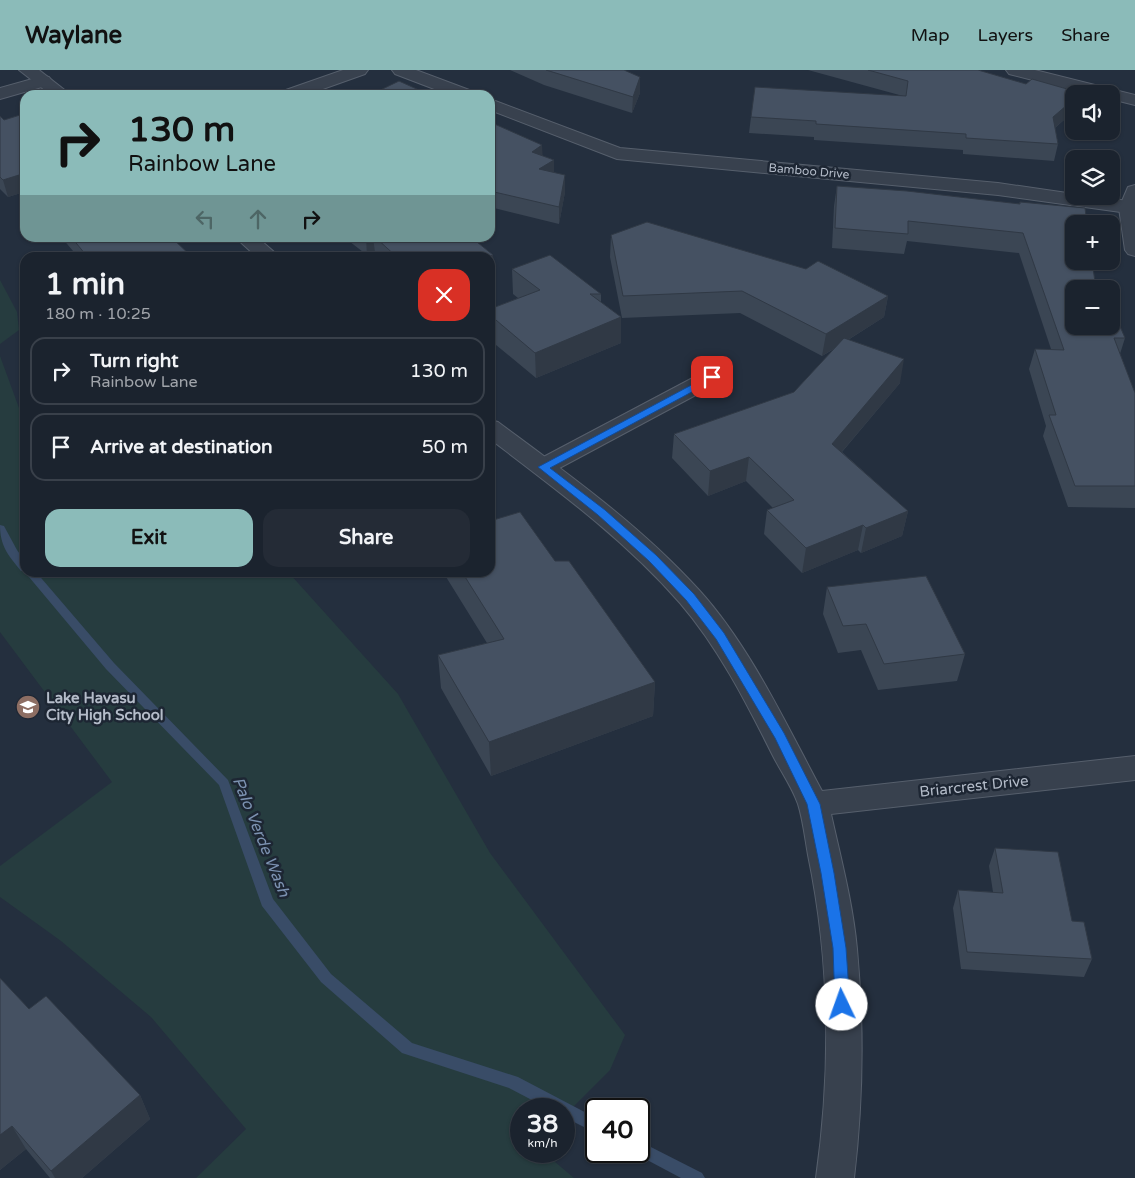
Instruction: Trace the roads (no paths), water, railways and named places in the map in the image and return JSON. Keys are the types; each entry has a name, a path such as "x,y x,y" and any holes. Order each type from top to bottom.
{"street":[{"path":"28,70 55,90"},
{"path":"303,90 359,70"},
{"path":"401,70 453,90"},
{"path":"1015,70 1074,85"},
{"path":"0,94 43,81"},
{"path":"1120,96 1135,100"},
{"name":"Bamboo Drive","path":"495,106 617,153 1133,202"},
{"path":"1133,202 1135,250"},
{"path":"251,242 264,252"},
{"path":"543,467 712,377"},
{"path":"495,431 602,512 652,558 690,597 720,636 771,720 813,804 828,873 840,948 844,1042 840,1148 835,1178"},
{"name":"Briarcrest Drive","path":"813,804 1135,768"}],"waterway":[{"name":"Palo Verde Wash","path":"0,528 12,552 20,562"},
{"name":"Palo Verde Wash","path":"33,577 110,666 224,783 267,902 326,978 407,1048 513,1082 585,1120"},
{"name":"Palo Verde Wash","path":"650,1154 697,1178"}],"place":[{"name":"Lake Havasu City High School","path":"28,707"}]}
